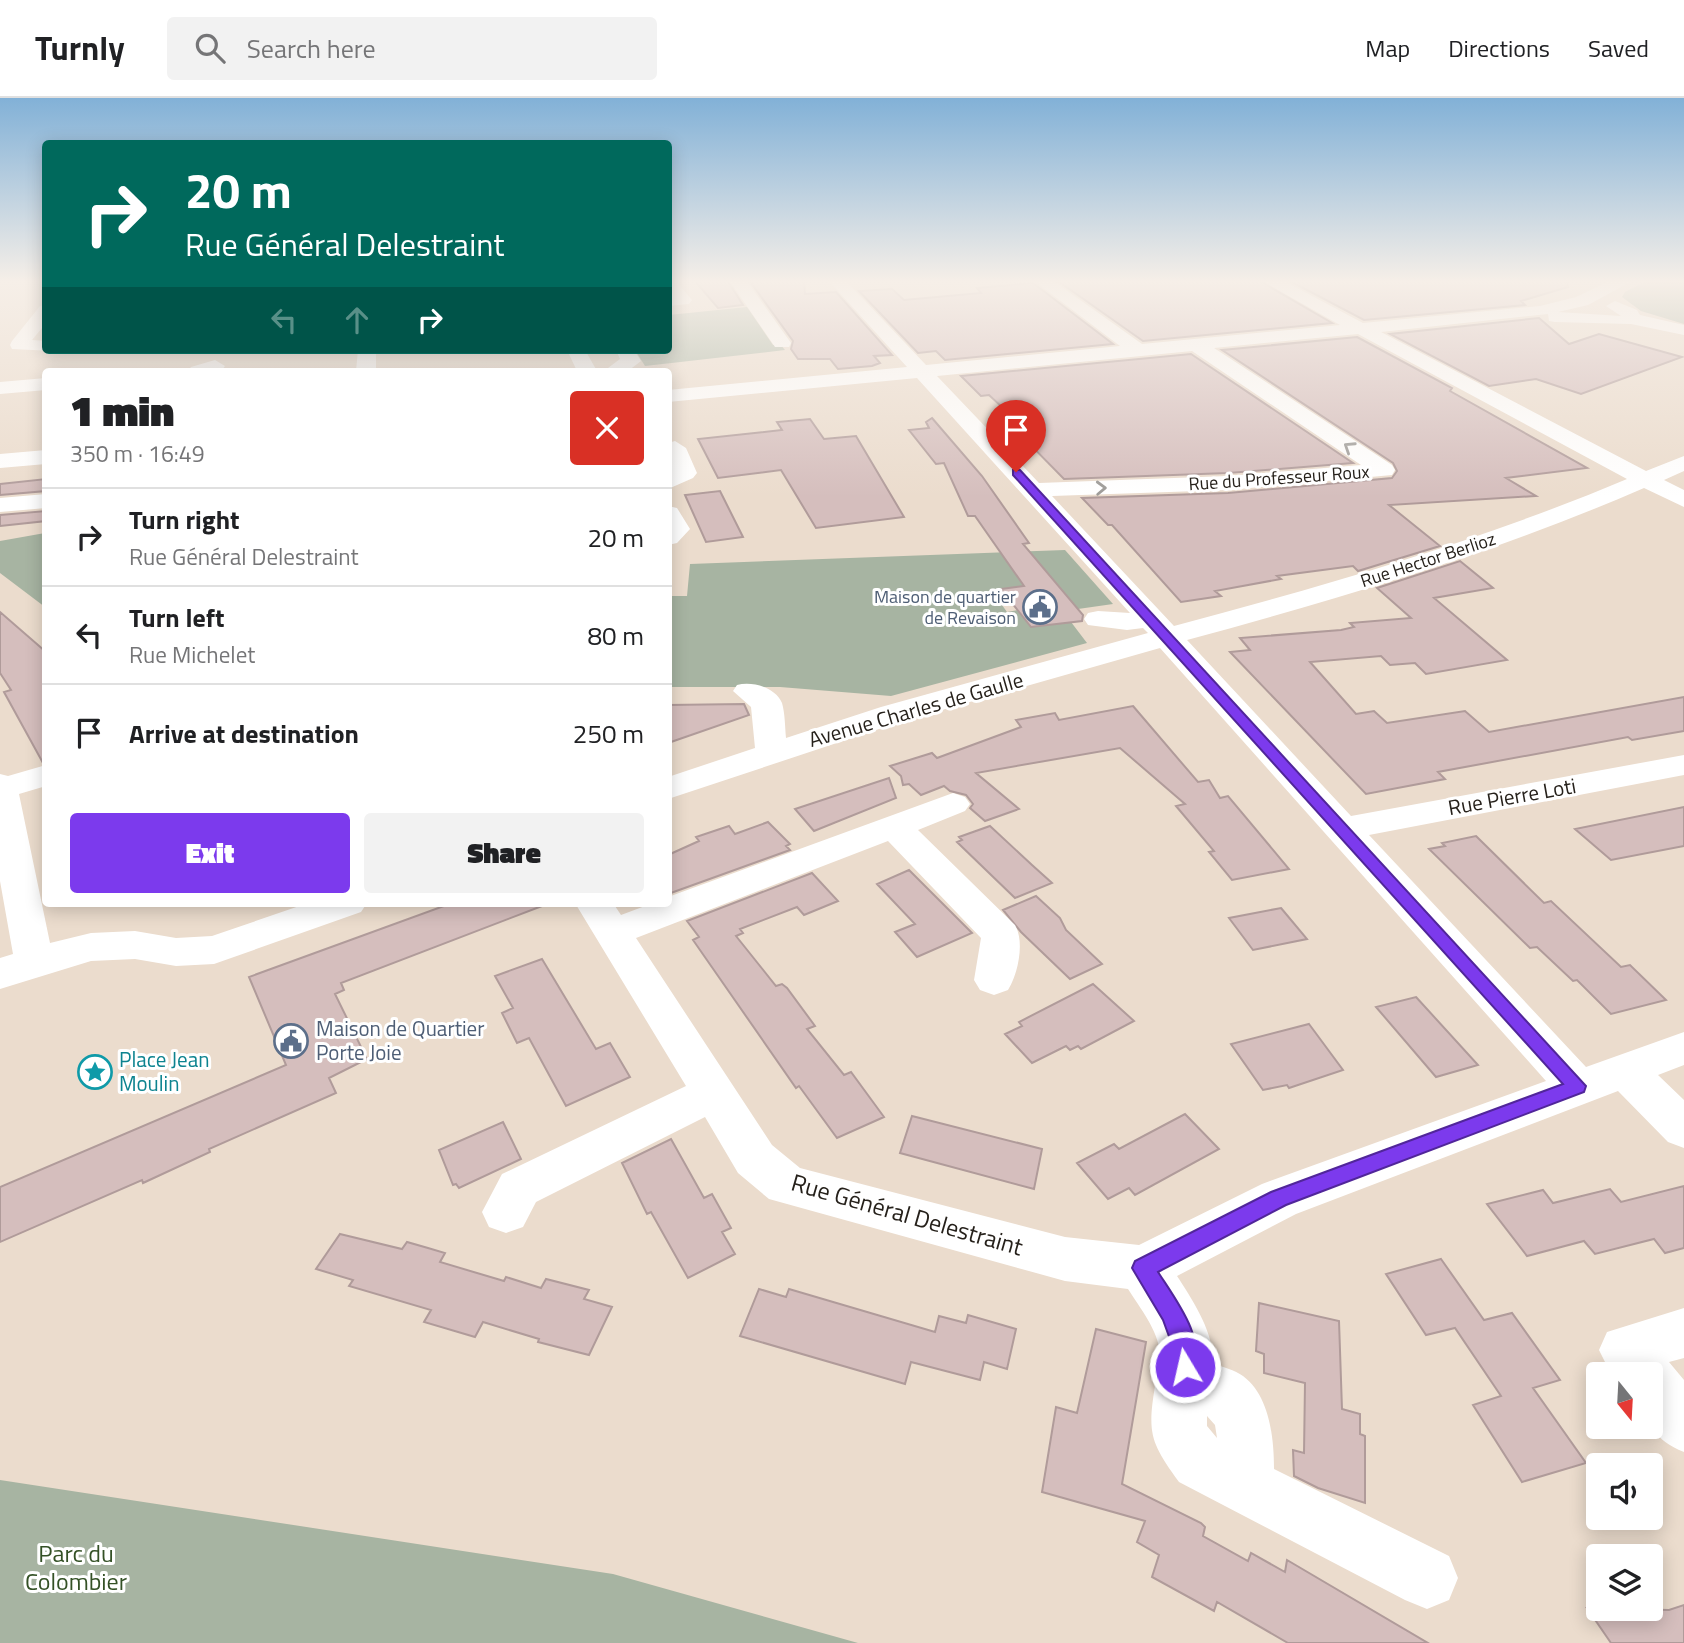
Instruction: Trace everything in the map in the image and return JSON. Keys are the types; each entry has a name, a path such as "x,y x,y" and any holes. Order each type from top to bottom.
{"street":[{"path":"903,352 923,373 957,420 1033,490 1339,829 1577,1086"},
{"path":"672,400 1128,352"},
{"name":"Rue du Professeur Roux","path":"1033,490 1228,483 1384,470 1207,352"},
{"path":"1407,352 1684,500"},
{"path":"619,368 631,361 627,354"},
{"path":"0,388 42,384"},
{"path":"672,480 685,473 675,448"},
{"path":"0,461 42,457"},
{"name":"Rue Hector Berlioz","path":"1157,629 1499,537 1684,463"},
{"path":"0,505 42,501"},
{"path":"672,519 678,529 672,534"},
{"path":"1098,619 1157,629"},
{"name":"Avenue Charles de Gaulle","path":"672,788 1157,629"},
{"path":"748,691 766,703 772,753"},
{"name":"Rue Pierre Loti","path":"1339,829 1684,765"},
{"path":"42,776 1,787 17,967 91,947 135,945 176,952 214,950 337,907"},
{"name":"Rue Général Delestraint","path":"672,896 894,826 953,804"},
{"path":"894,826 1000,934 994,980"},
{"name":"Rue Général Delestraint","path":"638,907 603,918 755,1159 786,1185 1065,1259 1143,1268"},
{"path":"1427,1578 1199,1462 1179,1435 1187,1353 1173,1315 1143,1268 1279,1199 1684,1048"},
{"path":"1624,1069 1684,1129"},
{"path":"506,1212 519,1188 713,1093"},
{"path":"1666,1395 1626,1350 1684,1333"}],"green space":[{"path":"767,352 645,366 638,354"},
{"path":"42,534 42,605 0,573 0,541"},
{"path":"1065,550 1113,604 1078,609 1056,583 992,591 1007,612 1018,610 1031,627 1071,622 1087,643 891,696 780,687 672,687 672,596 687,596 690,564"},
{"name":"Parc du Colombier","path":"0,1480 613,1574 858,1643 0,1643"}],"building":[{"path":"793,352 889,352 892,355 874,356 880,363 872,366 838,369 830,359 798,359"},
{"path":"937,352 1028,352 945,360"},
{"path":"1225,352 1385,352 1452,388 1450,391 1587,468 1506,478 1536,496 1389,505 1440,546 1358,571 1353,566 1277,576 1281,579 1215,591 1221,596 1181,602 1112,525 1108,525 1082,498 1228,493 1392,478 1397,471 1393,463"},
{"path":"1424,352 1664,352 1682,357 1581,394 1536,379 1489,386"},
{"path":"1191,354 1353,463 1228,473 1064,479 1012,426 1002,407 989,395 981,396 961,376"},
{"path":"932,418 982,476 1029,543 1023,544 1083,615 1082,621 1031,627 1001,589 1024,586 975,516 968,516 944,463 936,464 909,430 929,428 926,422"},
{"path":"810,419 824,439 856,436 904,517 816,528 781,470 718,478 698,439 782,430 777,422"},
{"path":"42,479 42,491 0,495 0,484"},
{"path":"720,491 743,537 706,542 685,495"},
{"path":"42,511 42,521 0,526 0,515"},
{"path":"1460,561 1493,588 1434,598 1507,660 1426,674 1415,663 1390,665 1381,656 1310,662 1356,714 1374,711 1387,723 1465,711 1489,732 1684,697 1684,731 1632,740 1628,737 1438,772 1445,779 1366,794 1230,652 1250,650 1240,638 1341,630 1354,627 1350,623 1411,618 1377,588"},
{"path":"0,612 42,649 42,761 4,692 11,690 0,673"},
{"path":"744,704 749,715 672,742 672,705"},
{"path":"1133,706 1198,782 1209,780 1220,798 1228,796 1289,869 1232,880 1209,852 1214,851 1176,806 1185,804 1120,748 976,773 1019,809 985,821 970,808 973,804 966,795 950,791 944,786 921,795 909,784 903,785 901,776 890,766 932,753 937,758 1021,727 1016,720 1055,713 1059,720"},
{"path":"889,778 896,798 814,831 795,809"},
{"path":"1684,807 1684,846 1611,860 1575,829"},
{"path":"768,822 790,844 786,846 790,850 672,893 672,853 699,841 696,837 729,826 735,834"},
{"path":"990,826 1052,883 1015,898 957,842 962,840 959,837"},
{"path":"1476,836 1544,903 1551,901 1621,967 1630,965 1666,1000 1611,1014 1577,980 1573,981 1537,947 1530,948 1429,849 1445,846 1442,843"},
{"path":"909,870 972,933 917,957 895,932 915,924 877,884"},
{"path":"812,873 838,901 804,915 797,907 740,929 743,933 736,936 776,986 782,984 787,988 815,1026 807,1029 844,1075 851,1072 884,1117 837,1138 799,1086 796,1088 693,940 699,937 687,921"},
{"path":"1036,896 1060,918 1066,930 1102,964 1070,979 1021,932 1003,910"},
{"path":"441,907 539,907 341,983 344,990 335,994 367,1059 329,1078 336,1093 209,1149 210,1152 143,1183 142,1180 0,1242 0,1187 286,1065 249,977"},
{"path":"1281,908 1307,939 1253,950 1229,918"},
{"path":"542,959 596,1049 610,1043 630,1077 566,1106 529,1038 517,1043 502,1013 513,1008 495,976"},
{"path":"1093,984 1134,1021 1081,1049 1078,1046 1070,1050 1066,1046 1032,1063 1005,1034 1022,1026 1019,1022"},
{"path":"1416,997 1478,1065 1436,1077 1376,1007"},
{"path":"1309,1024 1343,1070 1289,1088 1287,1085 1263,1090 1231,1044"},
{"path":"1185,1114 1219,1149 1135,1195 1129,1188 1108,1199 1077,1163 1114,1144 1119,1149"},
{"path":"912,1116 1042,1149 1034,1189 900,1153"},
{"path":"503,1122 521,1159 459,1188 456,1184 453,1185 439,1150"},
{"path":"671,1139 704,1198 712,1194 731,1228 722,1232 735,1254 688,1278 651,1212 647,1214 622,1163"},
{"path":"1684,1186 1684,1248 1665,1253 1654,1239 1595,1254 1584,1241 1527,1256 1487,1204 1543,1190 1553,1203 1610,1189 1621,1202"},
{"path":"340,1234 402,1249 407,1242 428,1248 445,1253 440,1262 504,1281 506,1277 541,1288 546,1279 589,1290 584,1299 612,1307 589,1355 538,1342 539,1339 483,1322 475,1337 424,1322 431,1310 349,1286 353,1280 316,1269"},
{"path":"1441,1259 1484,1320 1512,1313 1560,1380 1533,1388 1586,1463 1522,1482 1473,1405 1501,1396 1455,1328 1426,1335 1386,1274"},
{"path":"759,1289 786,1297 789,1289 935,1332 939,1316 966,1323 968,1315 1016,1329 1007,1369 984,1362 980,1380 911,1362 905,1384 740,1336"},
{"path":"1259,1303 1339,1321 1342,1409 1360,1414 1360,1434 1365,1436 1365,1503 1318,1488 1294,1476 1293,1450 1304,1453 1305,1383 1264,1373 1264,1354 1256,1351"},
{"path":"1096,1329 1146,1342 1122,1484 1201,1523 1205,1527 1203,1536 1248,1561 1251,1553 1285,1572 1287,1560 1428,1643 1288,1643 1217,1602 1214,1611 1152,1577 1159,1555 1137,1542 1145,1521 1042,1492 1056,1407 1077,1413"},
{"path":"1684,1605 1684,1643 1611,1643 1596,1621 1663,1621 1663,1610"}],"place":[{"name":"Maison de quartier de Revaison","path":"1040,607"},
{"name":"Maison de Quartier Porte Joie","path":"291,1041"},
{"name":"Place Jean Moulin","path":"95,1072"}],"route":[{"path":"1016,472 1339,829 1577,1086 1279,1199 1143,1268 1173,1315 1187,1353 1185,1367"}]}
